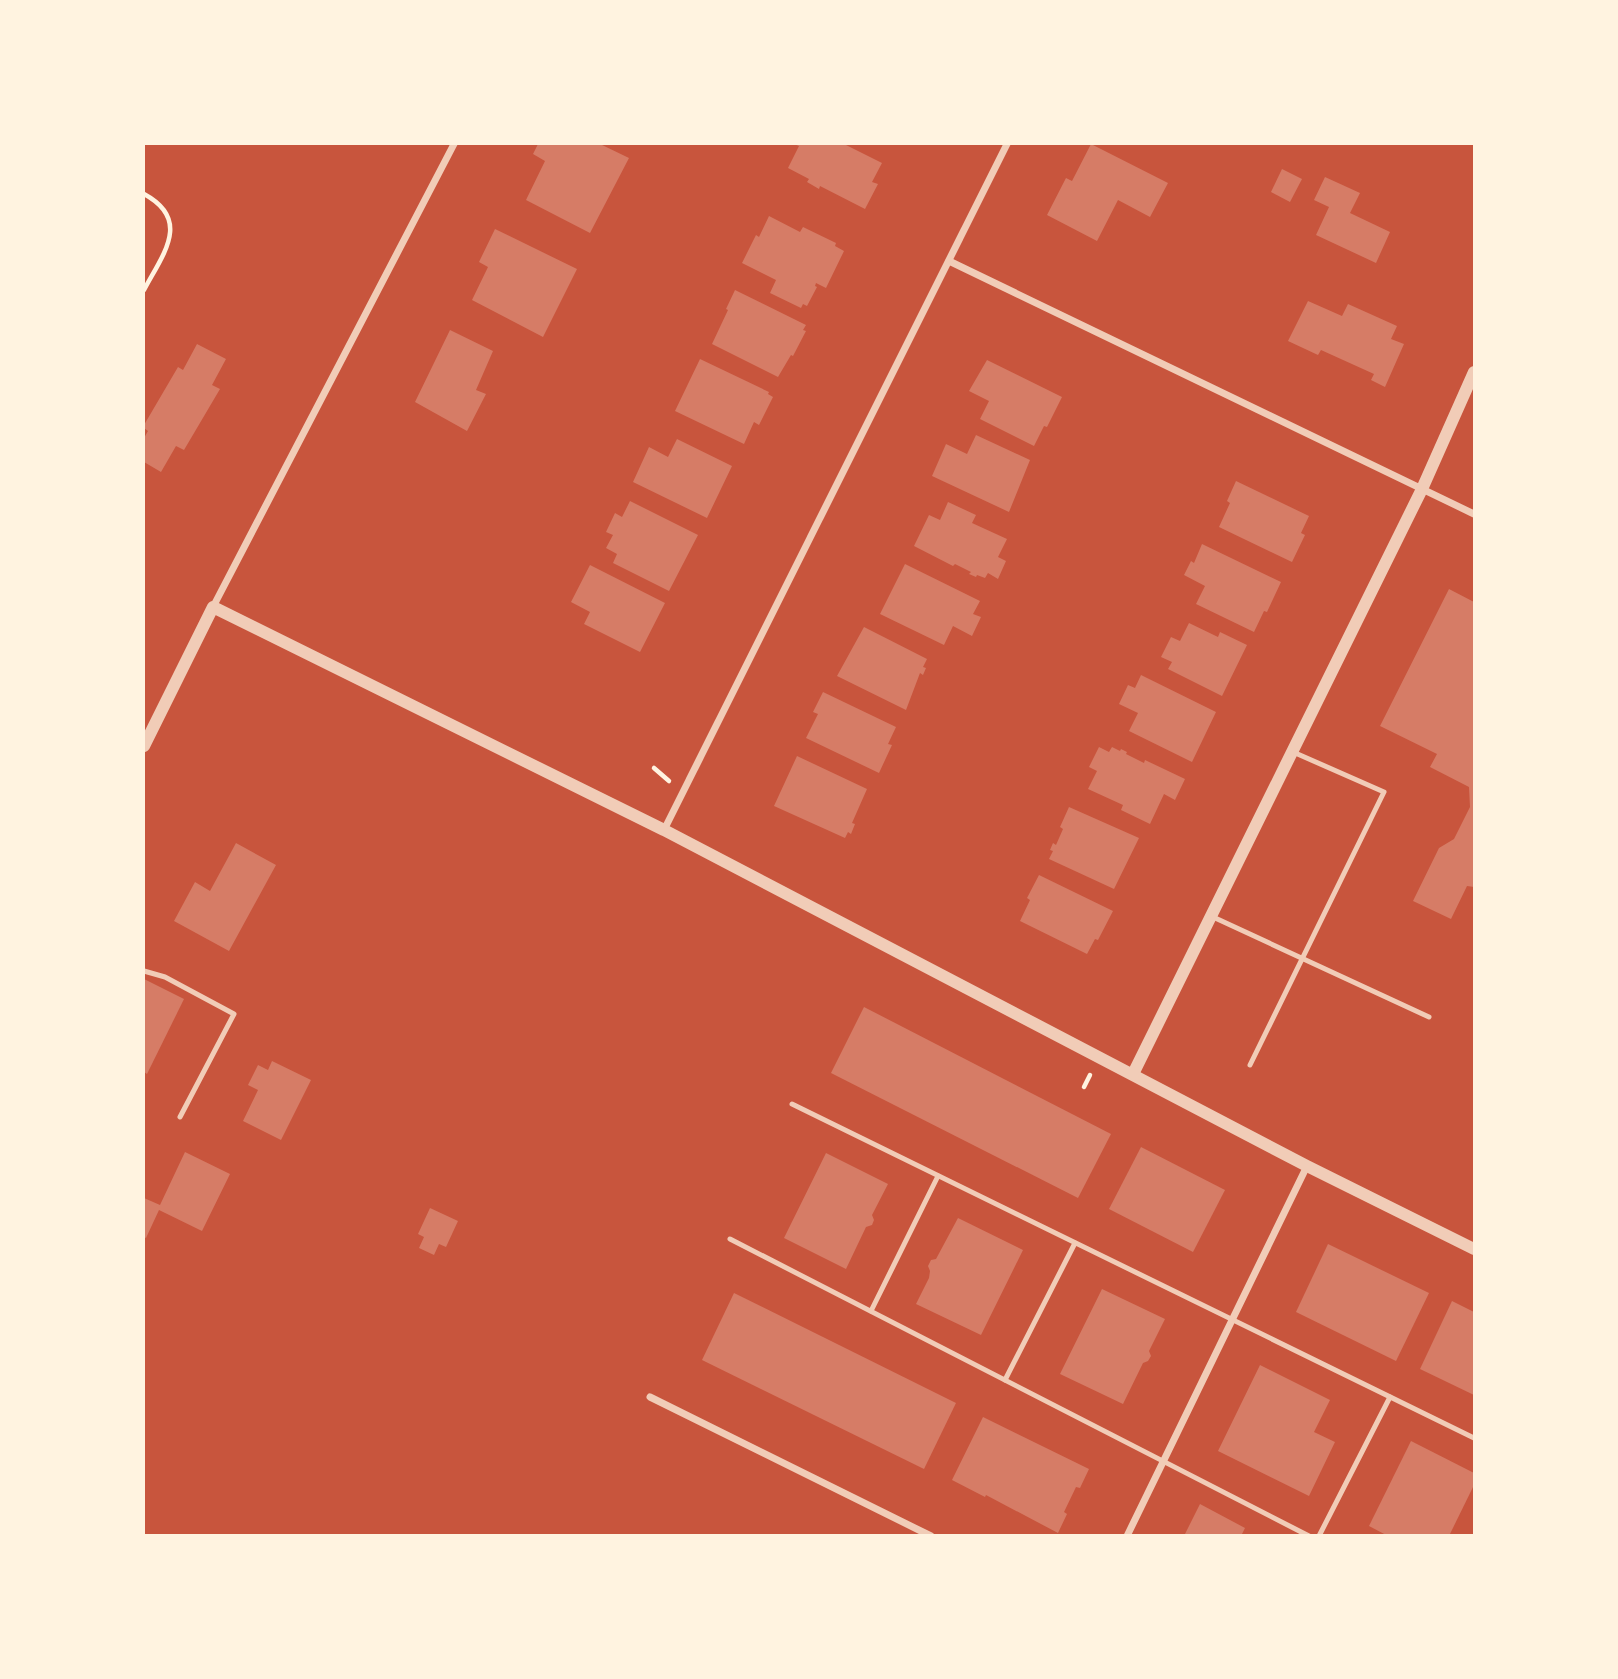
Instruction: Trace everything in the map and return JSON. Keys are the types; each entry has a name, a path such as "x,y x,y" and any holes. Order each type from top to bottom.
{"street":[{"path":"144,746 213,607 454,144"},
{"path":"664,830 1007,144"},
{"path":"949,261 1475,514"},
{"path":"1133,1074 1422,489 1475,372"},
{"path":"213,607 664,830 1307,1166 1475,1249"},
{"path":"1126,1535 1307,1166"},
{"path":"650,1397 931,1535"}],"lane":[{"path":"1250,1065 1384,792 1292,751"},
{"path":"1211,916 1429,1017"},
{"path":"144,971 165,977 234,1014 180,1117"},
{"path":"792,1104 1475,1438"},
{"path":"871,1311 937,1175"},
{"path":"730,1239 1310,1535"},
{"path":"1005,1380 1076,1243"},
{"path":"1319,1535 1390,1397"}],"path":[{"path":"144,194 164,208 171,222 166,248 144,290"}],"building":[{"path":"538,144 600,144 629,158 590,233 526,200 545,161 533,154"},
{"path":"794,144 844,144 882,163 872,182 878,184 865,209 820,186 819,189 807,182 809,179 788,168 799,146"},
{"path":"1091,144 1168,183 1150,217 1118,200 1097,241 1047,215 1066,178 1072,181"},
{"path":"1282,169 1302,179 1290,202 1271,192"},
{"path":"1325,177 1360,193 1350,213 1390,232 1376,263 1316,235 1329,207 1314,200"},
{"path":"769,216 800,232 803,227 836,243 835,246 844,251 826,288 816,283 817,287 807,306 803,304 801,308 770,293 776,280 742,263"},
{"path":"495,229 577,269 543,337 472,300 488,267 479,262"},
{"path":"735,290 806,325 803,330 806,331 793,356 791,355 778,377 712,344"},
{"path":"1308,301 1342,316 1348,304 1397,326 1391,339 1404,344 1385,387 1371,380 1374,374 1321,350 1318,355 1288,341"},
{"path":"450,330 493,351 476,390 486,394 467,431 415,402"},
{"path":"197,344 226,359 212,385 220,389 184,450 176,446 161,472 144,462 144,438 148,431 144,425 178,367 183,370"},
{"path":"700,359 769,392 773,397 759,425 754,422 744,444 675,411"},
{"path":"987,360 1062,397 1034,446 980,419 989,401 969,391"},
{"path":"976,435 1030,460 1009,512 932,476 946,444 967,454"},
{"path":"677,439 732,466 707,518 633,482 649,447 668,457"},
{"path":"1236,481 1309,516 1301,533 1305,535 1292,562 1219,527"},
{"path":"630,501 698,535 669,591 613,563 617,554 606,548 613,535 606,532 615,513 622,517"},
{"path":"948,502 976,515 972,523 1007,539 998,557 1006,561 998,579 988,573 985,578 976,577 955,564 953,566 914,546 929,515 940,520"},
{"path":"1202,544 1281,582 1254,632 1196,604 1205,586 1184,575 1191,561 1194,563"},
{"path":"905,564 980,601 973,614 981,617 972,636 953,626 944,645 880,614"},
{"path":"590,565 665,603 640,652 584,624 590,612 571,602"},
{"path":"1449,589 1474,602 1474,887 1467,886 1451,919 1413,901 1439,848 1454,839 1470,807 1469,787 1430,767 1437,754 1380,726"},
{"path":"1189,623 1218,637 1220,632 1247,645 1222,696 1168,669 1172,662 1161,657 1171,637 1180,641"},
{"path":"864,627 927,659 923,667 926,668 923,675 920,673 906,710 837,676"},
{"path":"1141,675 1216,712 1192,762 1129,731 1138,713 1119,704 1128,685 1135,688"},
{"path":"823,692 896,727 888,744 892,745 879,773 806,738 818,714 813,712"},
{"path":"1099,747 1109,752 1112,747 1120,751 1121,749 1144,763 1145,760 1185,779 1175,800 1164,794 1150,824 1121,810 1123,805 1088,789 1097,771 1089,767"},
{"path":"797,756 867,789 852,823 855,824 851,834 848,832 845,838 774,806"},
{"path":"1069,807 1139,838 1114,889 1049,859 1053,843 1056,845 1063,829 1060,827"},
{"path":"236,843 276,865 229,951 174,921 195,882 210,891"},
{"path":"1039,875 1113,911 1098,940 1095,939 1087,954 1020,921 1030,900 1027,898"},
{"path":"144,979 184,999 147,1074 144,1072"},
{"path":"864,1007 1111,1134 1078,1198 831,1073"},
{"path":"272,1061 311,1080 281,1140 243,1121 258,1090 248,1085 258,1065 268,1070"},
{"path":"1141,1147 1225,1190 1193,1252 1109,1209"},
{"path":"185,1152 230,1174 202,1231 159,1210 146,1238 144,1198 160,1205"},
{"path":"826,1153 888,1184 872,1215 872,1225 866,1227 846,1269 784,1238"},
{"path":"430,1208 458,1221 446,1247 439,1244 434,1255 419,1248 424,1237 418,1234"},
{"path":"958,1218 1023,1250 981,1335 916,1304 929,1278 928,1266 931,1260 936,1259"},
{"path":"1328,1244 1429,1293 1396,1361 1296,1312"},
{"path":"1102,1289 1165,1319 1149,1351 1151,1356 1143,1363 1123,1404 1060,1374"},
{"path":"734,1293 956,1403 924,1469 702,1360"},
{"path":"1452,1301 1474,1312 1474,1395 1420,1369"},
{"path":"1260,1365 1330,1400 1314,1432 1335,1442 1309,1496 1218,1451"},
{"path":"983,1417 1089,1469 1080,1488 1076,1487 1058,1533 952,1480"},
{"path":"1411,1441 1474,1473 1474,1485 1449,1536 1388,1536 1369,1526"},
{"path":"1200,1504 1245,1528 1241,1536 1184,1536"}]}
